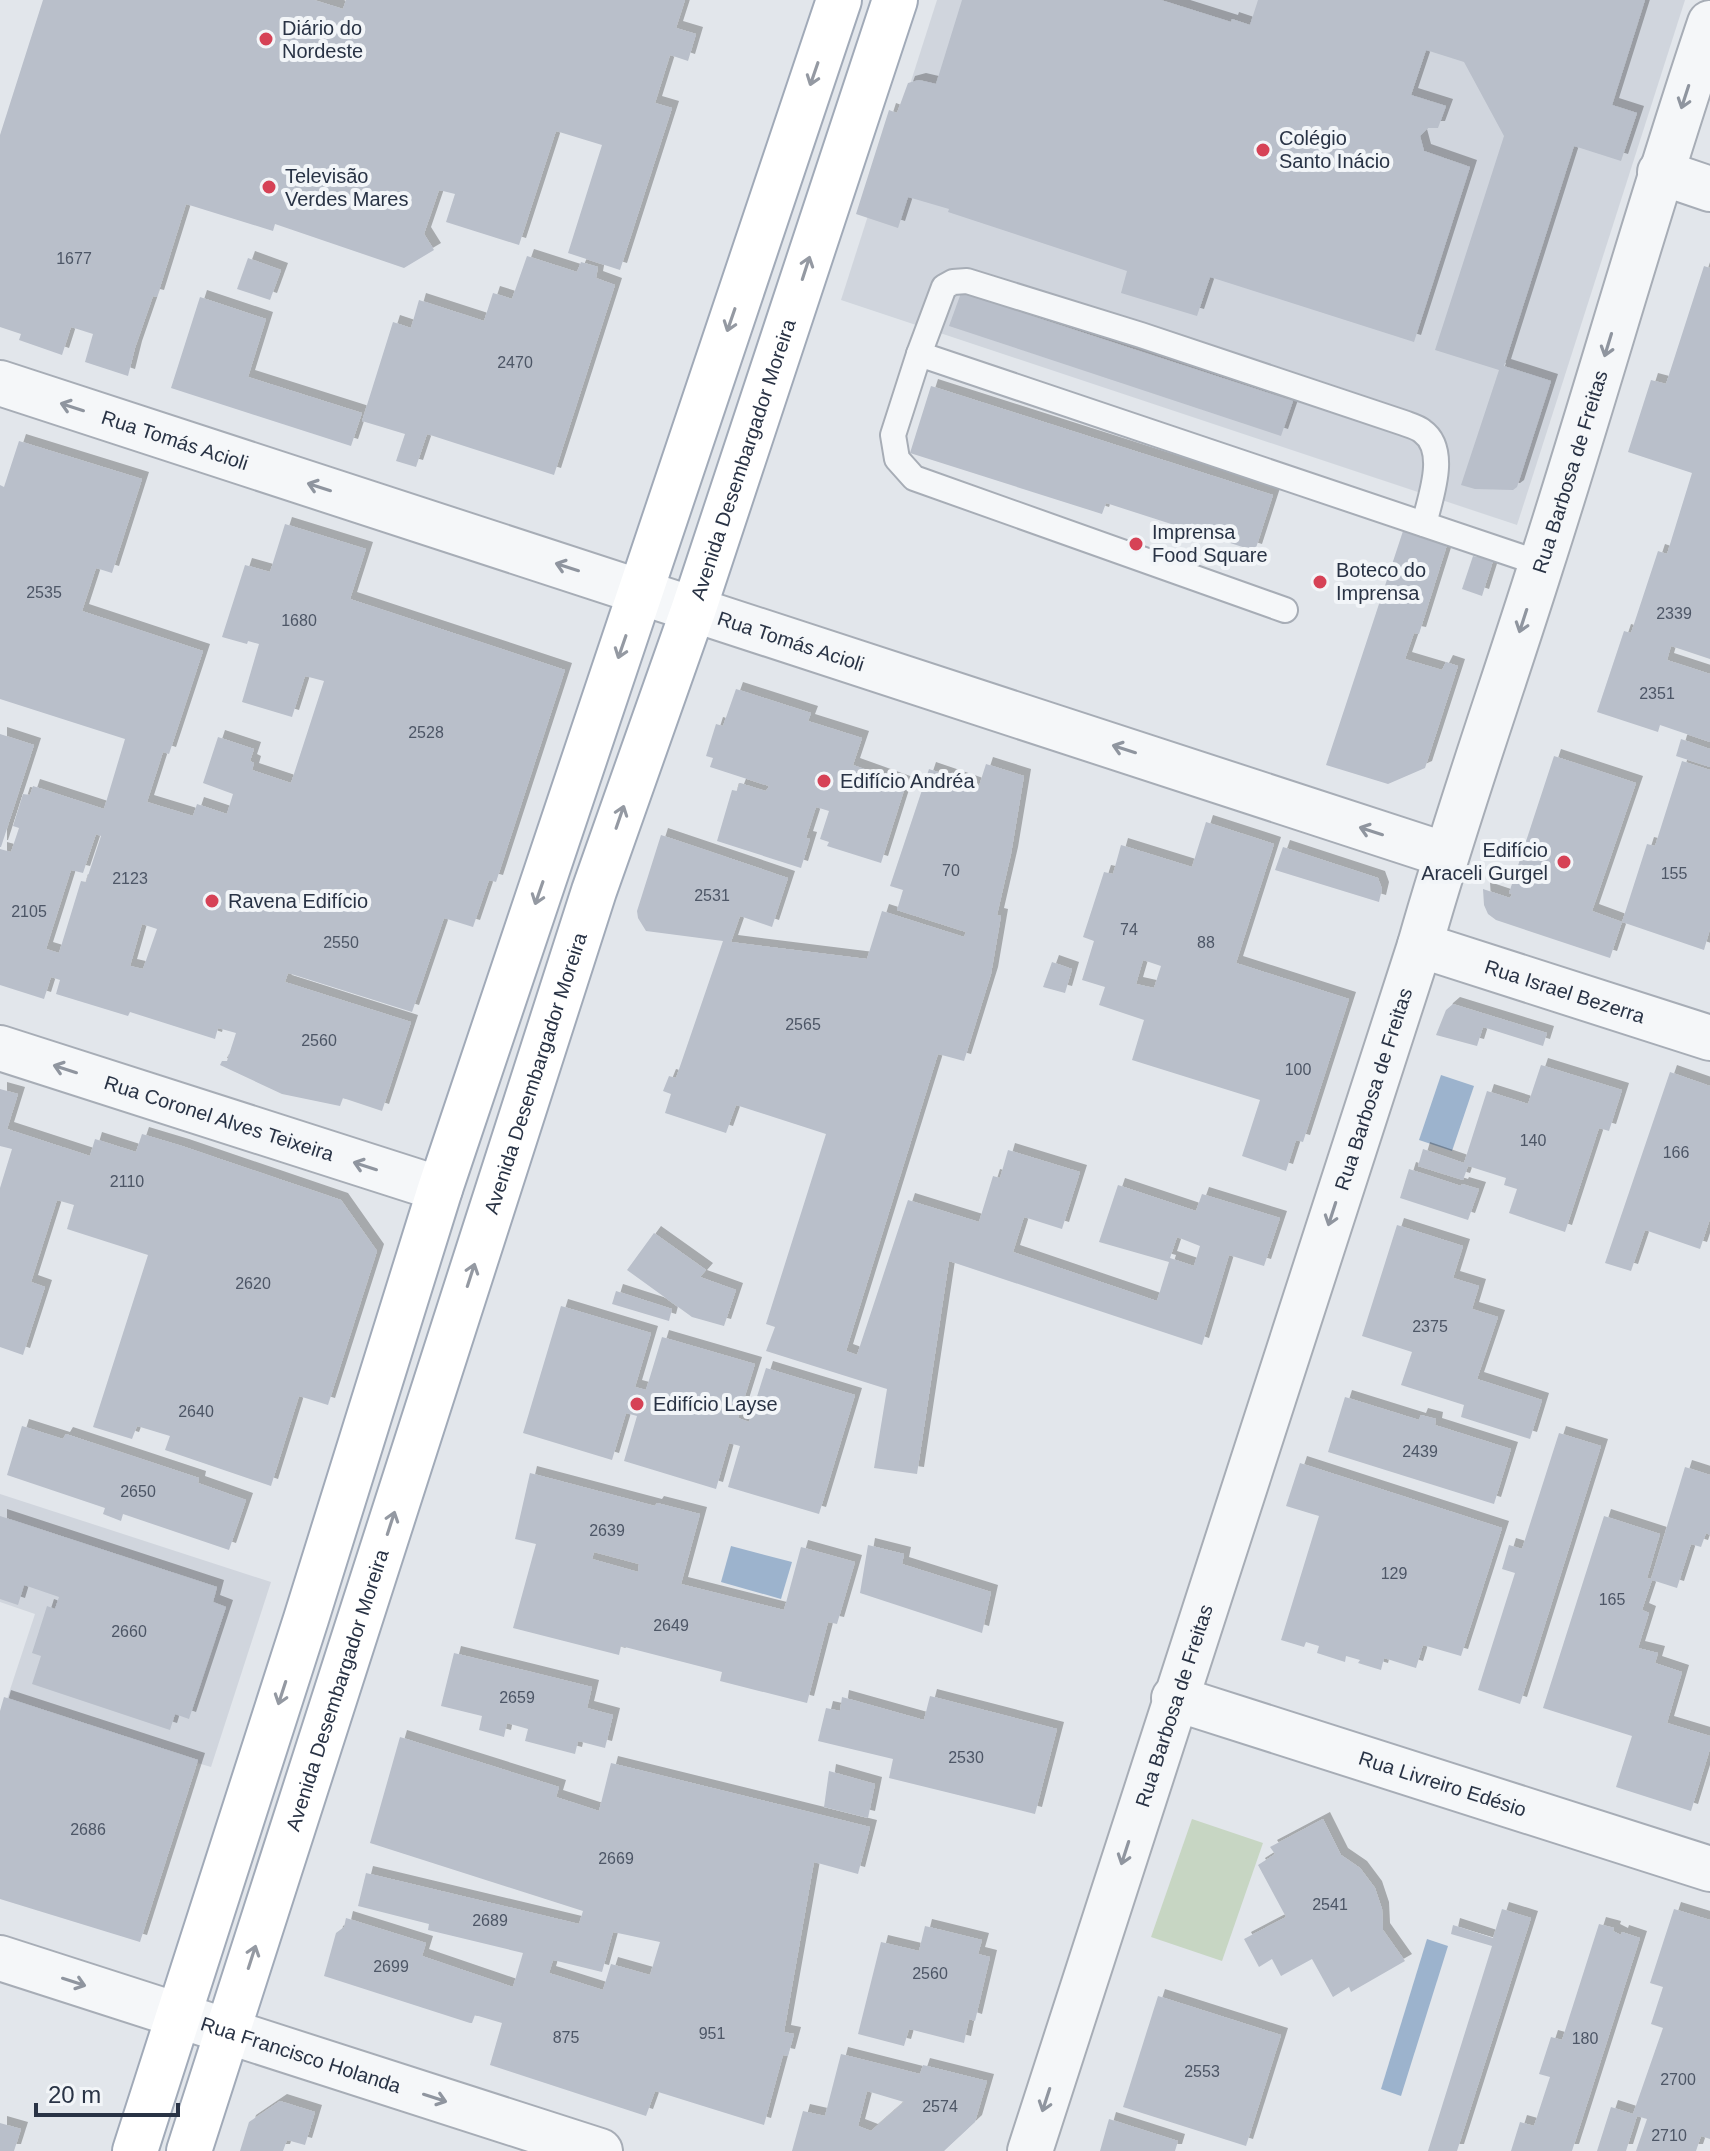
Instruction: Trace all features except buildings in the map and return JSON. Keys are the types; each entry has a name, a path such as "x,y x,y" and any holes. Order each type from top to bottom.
{"main road":[{"path":"135,2151 440,1189 839,0"},
{"name":"Avenida Desembargador Moreira","path":"189,2151 594,891 694,608 895,0"}],"street":[{"name":"Rua Barbosa de Freitas","path":"1030,2151 1542,564 1660,172 1710,23"},
{"path":"1660,172 1710,189"},
{"name":"Rua Tomás Acioli","path":"0,383 1446,855"},
{"name":"Rua Israel Bezerra","path":"1420,945 1710,1038"},
{"name":"Rua Coronel Alves Teixeira","path":"0,1048 440,1189"},
{"name":"Rua Livreiro Edésio","path":"1174,1698 1710,1869"},
{"name":"Rua Francisco Holanda","path":"0,1958 600,2151"}],"lane":[{"path":"1285,610 914,478 897,459 893,435 944,287 953,282 967,281 1141,335 1423,432 1435,447 1436,467 1424,524"},
{"path":"919,354 1542,564"}],"shaded area":[{"name":"Colégio Santo Inácio","path":"937,0 1685,0 1517,525 841,300"},
{"path":"0,1494 271,1582 211,1767 5,1705 35,1614 0,1602"}],"green space":[{"path":"1192,1819 1263,1843 1222,1961 1151,1937"}],"water":[{"path":"1441,1075 1474,1086 1452,1151 1419,1140"},
{"path":"731,1546 792,1562 781,1599 721,1582"},
{"path":"1427,1939 1448,1946 1401,2096 1381,2089"}],"place":[{"name":"Diário do Nordeste","path":"266,39"},
{"name":"Colégio Santo Inácio","path":"1263,150"},
{"name":"Televisão Verdes Mares","path":"269,187"},
{"name":"Imprensa Food Square","path":"1136,544"},
{"name":"Boteco do Imprensa","path":"1320,582"},
{"name":"Edifício Andréa","path":"824,781"},
{"name":"Edifício Araceli Gurgel","path":"1564,862"},
{"name":"Ravena Edifício","path":"212,901"},
{"name":"Edifício Layse","path":"637,1404"}]}
